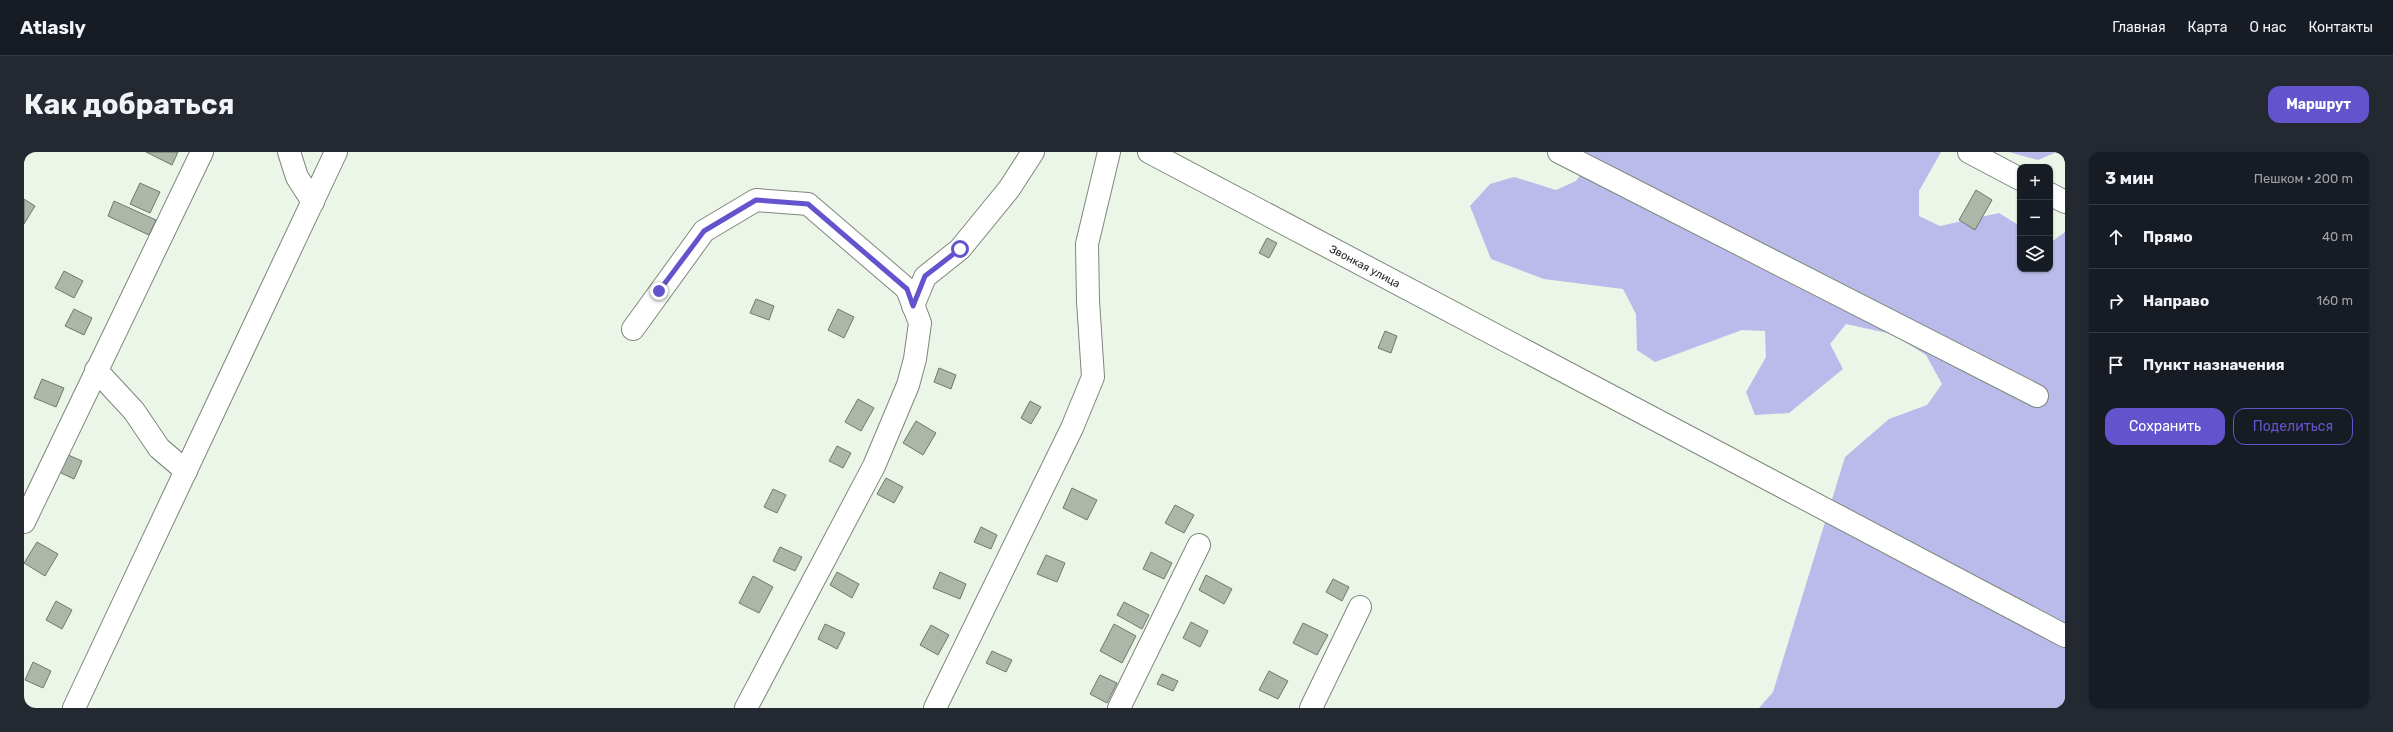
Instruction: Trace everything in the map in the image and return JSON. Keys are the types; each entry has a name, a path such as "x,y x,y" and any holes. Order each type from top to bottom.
{"street":[{"path":"24,522 202,152"},
{"path":"289,152 298,177 312,202"},
{"path":"74,708 336,152"},
{"path":"913,306 925,276 960,249 1009,189 1033,152"},
{"path":"935,708 1072,428 1093,377 1088,301 1087,244 1109,152"},
{"name":"Звонкая улица","path":"1149,152 2065,636"},
{"path":"1559,152 2037,396"},
{"path":"1968,152 2017,177"},
{"path":"2053,196 2065,202"},
{"path":"633,328 704,231 756,200 808,204 907,289 920,323 915,359 908,385 874,466 746,708"},
{"path":"96,370 134,411 159,448 186,471"},
{"path":"1119,708 1200,546"},
{"path":"1311,708 1360,607"}],"shaded area":[{"path":"1578,152 1941,152 1919,191 1919,216 1940,226 1999,213 2017,224 2017,272 2053,272 2053,241 2065,232 2065,708 1759,708 1773,692 1845,457 1889,419 1927,405 1942,384 1926,355 1892,334 1846,324 1830,344 1843,369 1789,413 1755,415 1746,392 1766,357 1765,331 1742,330 1655,362 1637,350 1636,314 1623,289 1544,279 1491,259 1470,206 1490,184 1514,177 1556,190 1576,181 1588,163"},
{"path":"2009,152 2057,152 2038,160"}],"building":[{"path":"146,152 178,152 172,165"},
{"path":"140,183 160,192 150,213 130,204"},
{"path":"1976,190 1992,200 1975,230 1959,220"},
{"path":"24,199 35,206 24,224"},
{"path":"114,201 156,220 149,235 108,216"},
{"path":"1267,238 1277,243 1269,258 1259,253"},
{"path":"64,271 83,281 74,298 55,288"},
{"path":"756,299 774,306 769,320 750,313"},
{"path":"74,309 92,318 84,335 65,326"},
{"path":"838,309 854,317 844,338 828,330"},
{"path":"1385,331 1397,336 1391,353 1378,348"},
{"path":"939,368 956,375 951,389 934,382"},
{"path":"42,379 64,388 56,407 34,398"},
{"path":"858,399 874,408 861,431 845,422"},
{"path":"1030,401 1041,407 1031,424 1021,418"},
{"path":"916,421 936,433 923,455 903,443"},
{"path":"837,446 851,453 843,468 829,461"},
{"path":"66,454 82,461 74,479 59,472"},
{"path":"886,478 903,487 894,503 877,494"},
{"path":"1072,488 1097,500 1087,520 1063,508"},
{"path":"773,489 786,495 777,513 764,507"},
{"path":"1175,505 1194,515 1184,533 1165,523"},
{"path":"981,527 997,535 991,549 974,542"},
{"path":"37,542 58,554 45,576 24,563"},
{"path":"780,547 802,557 795,571 773,561"},
{"path":"1151,552 1172,563 1164,579 1143,569"},
{"path":"1046,555 1065,563 1057,582 1037,574"},
{"path":"837,572 859,584 852,598 830,585"},
{"path":"940,572 966,584 960,599 933,588"},
{"path":"1206,575 1232,589 1224,604 1199,590"},
{"path":"753,576 773,587 759,613 739,603"},
{"path":"1333,579 1349,587 1342,601 1326,592"},
{"path":"56,601 72,610 62,629 46,620"},
{"path":"1124,602 1149,615 1142,629 1117,615"},
{"path":"1191,622 1208,631 1200,647 1183,638"},
{"path":"1303,623 1328,635 1317,655 1293,643"},
{"path":"825,624 845,633 837,649 818,639"},
{"path":"1114,624 1136,636 1122,663 1100,651"},
{"path":"931,625 949,635 938,655 920,645"},
{"path":"992,651 1012,660 1006,672 986,663"},
{"path":"33,662 51,671 43,688 25,680"},
{"path":"1269,671 1288,681 1278,699 1259,690"},
{"path":"1162,674 1178,681 1173,691 1157,684"},
{"path":"1100,675 1117,683 1107,703 1090,694"}],"route":[{"path":"659,291 704,231 756,200 808,204 851,239 907,289 913,306 925,276 960,249"}]}
